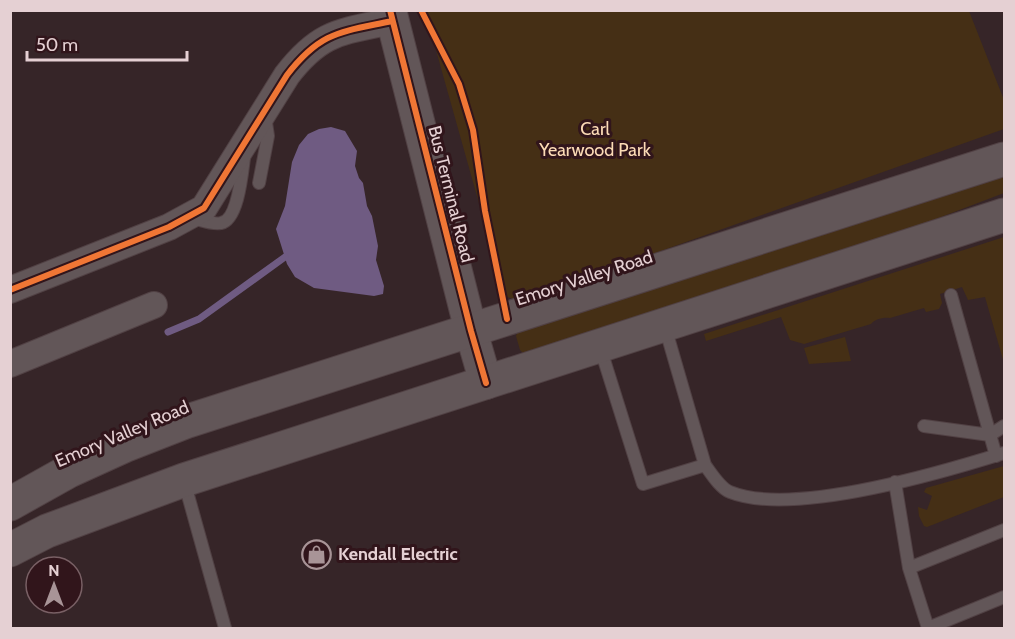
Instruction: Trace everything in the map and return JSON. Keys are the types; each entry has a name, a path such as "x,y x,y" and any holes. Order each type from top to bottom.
{"main road":[{"name":"Emory Valley Road","path":"10,504 69,471 188,421 1005,159"},
{"path":"10,550 47,531 184,480 1005,215"}],"street":[{"path":"10,290 169,227 204,208 287,75 302,56 317,43 333,34 391,16"},
{"name":"Bus Terminal Road","path":"391,16 486,383"},
{"path":"10,363 154,305"}],"lane":[{"path":"259,183 268,136 265,113"},
{"path":"664,326 705,465 728,491 774,500 836,495 943,472 1000,454 990,435 951,295"},
{"path":"599,346 643,484 705,465"},
{"path":"924,426 990,435 1005,426"},
{"path":"184,480 225,628"},
{"path":"895,482 909,568 928,628 1005,597"},
{"path":"909,568 1005,530"}],"green space":[{"name":"Carl Yearwood Park","path":"425,11 969,11 1004,100 1004,129 534,296 513,299 505,296"},
{"path":"1004,174 1004,193 891,236 524,354 520,350 516,336 518,331"},
{"path":"1004,237 1004,363 985,297 968,300 962,287 940,294 942,303 939,309 926,312 924,308 879,319 871,324 804,344 790,340 781,317 706,341 704,334"},
{"path":"845,337 851,361 809,364 804,348"},
{"path":"1004,466 1004,497 927,527 924,526 918,507 927,510 932,496 924,492 926,488"}],"shaded area":[{"path":"331,127 345,131 357,151 355,166 363,183 367,206 372,216 378,246 376,260 384,286 383,294 374,296 314,288 295,277 287,264 276,229 285,206 292,162 299,145 308,134"}],"waterway":[{"path":"168,332 199,319 285,257"}],"cycle path":[{"path":"390,10 486,383"},
{"path":"421,10 459,84 473,130 485,211 507,319"},
{"path":"10,290 169,227 204,208 287,75 299,60 322,41 333,36 345,31 392,21"}],"place":[{"name":"Kendall Electric","path":"317,554"}]}
